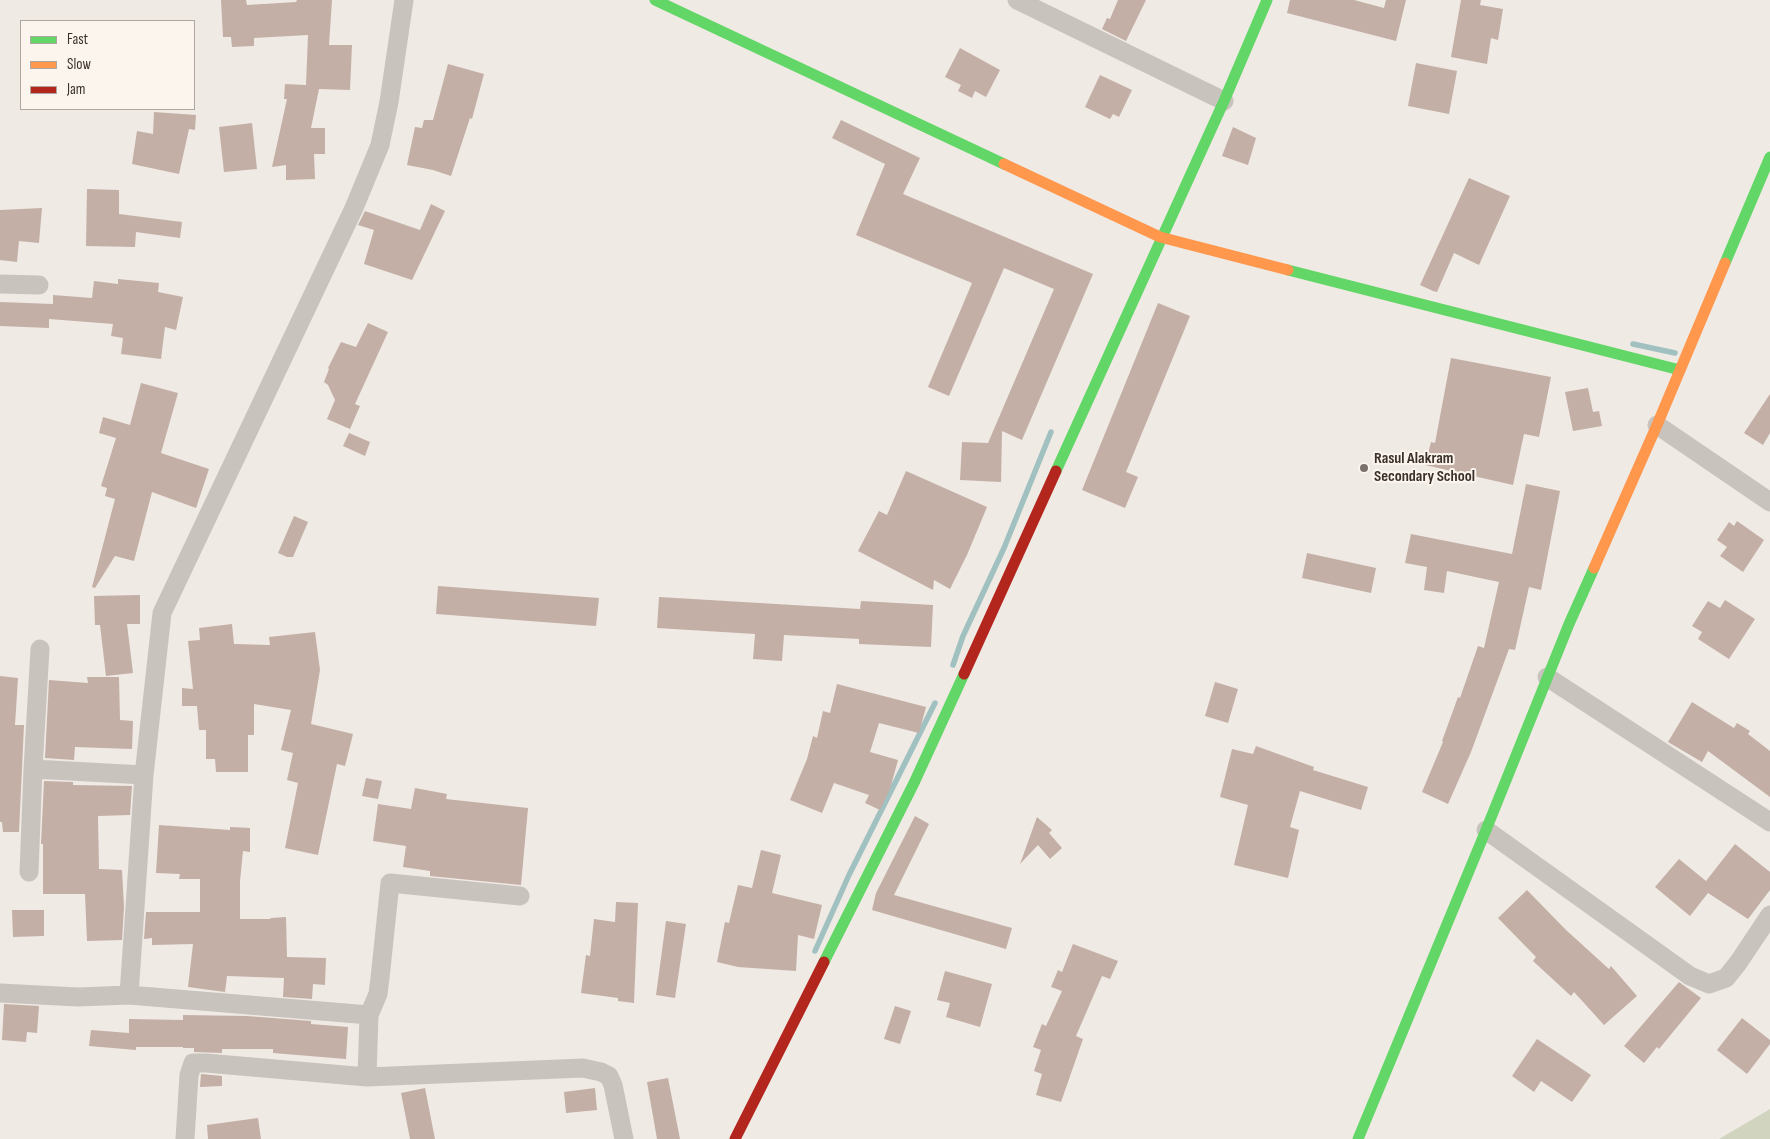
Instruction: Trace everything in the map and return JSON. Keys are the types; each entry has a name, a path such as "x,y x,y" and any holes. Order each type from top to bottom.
{"street":[{"path":"130,995 144,775 162,613 354,208 380,145 389,102 404,0"},
{"path":"655,0 1160,237 1680,370"},
{"path":"1017,0 1224,101"},
{"path":"735,1139 914,783 1160,237 1224,101 1267,0"},
{"path":"1358,1139 1569,624 1657,425 1770,157"},
{"path":"0,284 39,285"},
{"path":"1657,425 1770,502"},
{"path":"29,872 40,649"},
{"path":"1547,677 1770,822"},
{"path":"33,770 144,775"},
{"path":"1486,830 1690,976 1709,984 1726,978 1738,964 1770,915"},
{"path":"367,1077 369,1015 378,994 390,883 520,896"},
{"path":"0,993 78,997 130,995 369,1015"},
{"path":"185,1139 189,1075 193,1064 206,1063 367,1077 583,1068 609,1076 613,1085 624,1139"}],"green space":[{"path":"1770,1109 1770,1139 1719,1139"}],"building":[{"path":"221,0 246,0 247,5 296,2 297,0 332,0 329,45 352,45 350,90 319,89 311,128 325,128 325,154 314,154 315,179 286,180 286,165 272,167 287,99 284,99 285,84 306,85 308,35 254,38 254,46 232,47 231,37 223,37"},
{"path":"1118,0 1146,0 1126,41 1102,29 1107,18 1110,19"},
{"path":"1290,0 1354,0 1384,8 1386,0 1406,0 1396,41 1287,13"},
{"path":"1461,0 1481,0 1480,5 1503,9 1498,40 1491,38 1487,64 1451,57"},
{"path":"960,48 1000,70 986,97 975,91 972,98 958,91 961,85 945,77"},
{"path":"1416,63 1457,71 1449,114 1408,106"},
{"path":"448,64 484,74 472,119 470,118 451,176 407,165 415,127 422,128 424,120 433,120"},
{"path":"1100,75 1132,90 1119,117 1113,114 1110,119 1085,107"},
{"path":"154,112 196,115 195,130 189,129 179,174 132,164 137,131 153,134"},
{"path":"841,120 920,158 903,194 1093,274 1022,440 1002,431 1001,482 960,480 962,442 988,443 1054,289 1004,268 949,396 928,387 972,283 856,235 885,164 832,138"},
{"path":"252,123 257,169 224,172 219,127"},
{"path":"1233,127 1256,138 1248,165 1222,156"},
{"path":"1469,178 1510,196 1479,265 1454,253 1437,292 1433,291 1420,285"},
{"path":"87,189 119,190 119,214 182,222 180,238 136,232 135,247 86,246"},
{"path":"431,204 445,211 412,280 364,264 374,230 358,225 365,211 420,230"},
{"path":"42,208 39,243 19,241 17,262 0,260 0,210"},
{"path":"118,279 159,283 158,292 183,297 176,330 165,327 161,359 121,354 123,338 111,336 113,324 49,319 49,328 0,326 0,302 53,304 53,295 92,298 94,281 118,284"},
{"path":"1158,303 1190,316 1126,472 1138,477 1125,508 1082,490"},
{"path":"368,323 388,332 355,404 360,406 350,429 327,419 335,400 328,385 324,382 328,368 341,342 356,347"},
{"path":"1451,358 1551,377 1539,437 1524,434 1513,485 1425,465 1431,442 1435,443"},
{"path":"141,383 178,393 161,453 209,469 196,508 152,492 134,561 115,556 95,588 92,587 115,499 105,496 107,488 101,486 116,438 99,433 103,417 130,425"},
{"path":"1588,388 1593,412 1599,411 1602,426 1573,431 1565,392"},
{"path":"1770,394 1770,433 1763,445 1744,433"},
{"path":"349,433 370,442 365,456 343,446"},
{"path":"906,471 987,507 967,555 950,589 934,580 933,590 858,551 879,511 887,515"},
{"path":"1526,484 1560,491 1541,590 1529,587 1515,650 1509,649 1471,752 1448,804 1422,792 1443,742 1458,697 1460,698 1478,646 1484,648 1499,582 1447,571 1444,593 1424,590 1427,567 1405,563 1411,534 1512,554"},
{"path":"294,516 308,522 293,557 287,557 278,553"},
{"path":"1737,521 1764,540 1743,572 1720,556 1727,547 1717,540 1729,522 1734,526"},
{"path":"1307,553 1376,568 1371,593 1302,578"},
{"path":"438,586 599,598 596,626 436,614"},
{"path":"140,595 140,624 127,624 133,673 106,676 100,625 95,625 94,596"},
{"path":"659,597 860,609 861,601 933,605 931,647 859,644 859,639 784,635 782,661 753,659 755,634 657,628"},
{"path":"1725,600 1755,619 1729,659 1698,639 1702,632 1692,626 1708,601 1720,608"},
{"path":"232,624 234,644 270,645 269,637 315,632 320,670 311,724 353,734 345,766 337,764 318,855 285,848 298,783 287,780 293,753 281,750 291,710 254,704 254,735 248,735 248,772 216,772 215,759 206,759 206,730 199,730 197,706 182,706 182,688 193,689 188,641 200,640 199,628"},
{"path":"0,676 18,678 15,725 24,725 19,832 3,832 2,822 0,822"},
{"path":"87,677 119,677 120,720 133,721 132,749 75,747 74,760 45,758 49,680 88,683"},
{"path":"1215,682 1238,689 1228,723 1205,716"},
{"path":"837,684 926,707 919,733 879,723 870,752 898,760 890,789 880,810 865,803 869,795 834,783 822,813 790,800 807,759 813,736 817,738 823,711 830,713"},
{"path":"1692,702 1734,728 1737,723 1750,731 1748,734 1770,751 1770,797 1708,751 1702,762 1668,742"},
{"path":"1256,746 1314,767 1313,770 1368,787 1361,810 1300,791 1290,827 1299,830 1288,878 1234,865 1248,805 1220,797 1232,749 1253,754"},
{"path":"366,778 382,781 378,799 362,796"},
{"path":"44,781 73,782 73,785 132,786 130,815 98,816 99,869 122,870 124,907 122,940 87,941 85,894 43,894 43,844 41,844"},
{"path":"415,788 447,794 446,799 528,808 521,885 430,876 430,871 403,867 406,846 373,841 378,804 411,809"},
{"path":"915,816 929,824 894,895 1012,928 1006,949 872,910 876,893"},
{"path":"1037,817 1052,830 1049,833 1062,848 1050,859 1038,845 1020,864"},
{"path":"159,825 230,830 230,827 250,828 250,852 243,851 240,881 240,919 286,917 287,957 326,958 325,985 313,984 312,999 283,997 284,978 227,976 225,992 188,987 193,944 152,945 152,938 144,939 146,912 200,912 200,879 179,879 180,874 156,873"},
{"path":"1735,844 1770,872 1770,890 1748,919 1708,893 1690,916 1655,887 1679,859 1706,881"},
{"path":"761,850 781,855 772,893 822,905 814,939 798,935 796,971 738,967 717,962 725,922 729,923 738,885 752,888"},
{"path":"1527,890 1566,930 1609,969 1611,966 1637,996 1604,1025 1574,992 1571,996 1533,961 1536,957 1498,918"},
{"path":"616,902 638,903 634,1003 618,1001 618,998 581,993 586,955 590,956 594,919 615,922"},
{"path":"12,910 44,910 44,936 13,937"},
{"path":"666,921 686,924 675,998 656,995"},
{"path":"1073,944 1118,961 1110,979 1102,976 1076,1036 1083,1039 1061,1102 1036,1095 1042,1074 1034,1071 1041,1050 1033,1047 1042,1024 1046,1026 1062,991 1051,987 1058,970 1062,972"},
{"path":"945,971 992,984 980,1027 946,1017 950,1003 937,1000"},
{"path":"1679,982 1701,998 1659,1049 1657,1047 1644,1063 1624,1046"},
{"path":"4,1004 39,1006 37,1033 27,1032 26,1042 2,1040"},
{"path":"895,1006 911,1011 900,1044 884,1039"},
{"path":"183,1015 247,1016 311,1021 311,1024 348,1027 346,1059 273,1053 273,1049 222,1049 222,1053 194,1052 194,1048 183,1047 136,1047 136,1050 89,1046 91,1030 129,1033 129,1019 183,1020"},
{"path":"1742,1018 1770,1040 1770,1044 1747,1074 1717,1050"},
{"path":"1537,1039 1591,1075 1572,1102 1541,1081 1534,1092 1512,1076"},
{"path":"201,1074 222,1076 222,1086 200,1087"},
{"path":"668,1078 680,1139 657,1139 647,1082"},
{"path":"425,1088 435,1139 410,1139 401,1093"},
{"path":"595,1088 597,1110 566,1113 564,1092"},
{"path":"258,1118 261,1139 208,1139 207,1125"}],"waterway":[{"path":"1633,344 1675,353"},
{"path":"953,665 963,636 1004,548 1051,432"},
{"path":"815,951 849,875 935,703"}],"traffic: fast":[{"path":"655,0 1004,164"},
{"path":"1056,471 1224,101 1267,0"},
{"path":"1725,263 1770,157"},
{"path":"1288,270 1680,370"},
{"path":"1358,1139 1569,624 1594,568"},
{"path":"824,962 914,783 964,674"}],"traffic: slow":[{"path":"1004,164 1160,237 1288,270"},
{"path":"1594,568 1725,263"}],"traffic: jam":[{"path":"964,674 1056,471"},
{"path":"735,1139 824,962"}],"place":[{"name":"Rasul Alakram Secondary School","path":"1364,468"}]}
